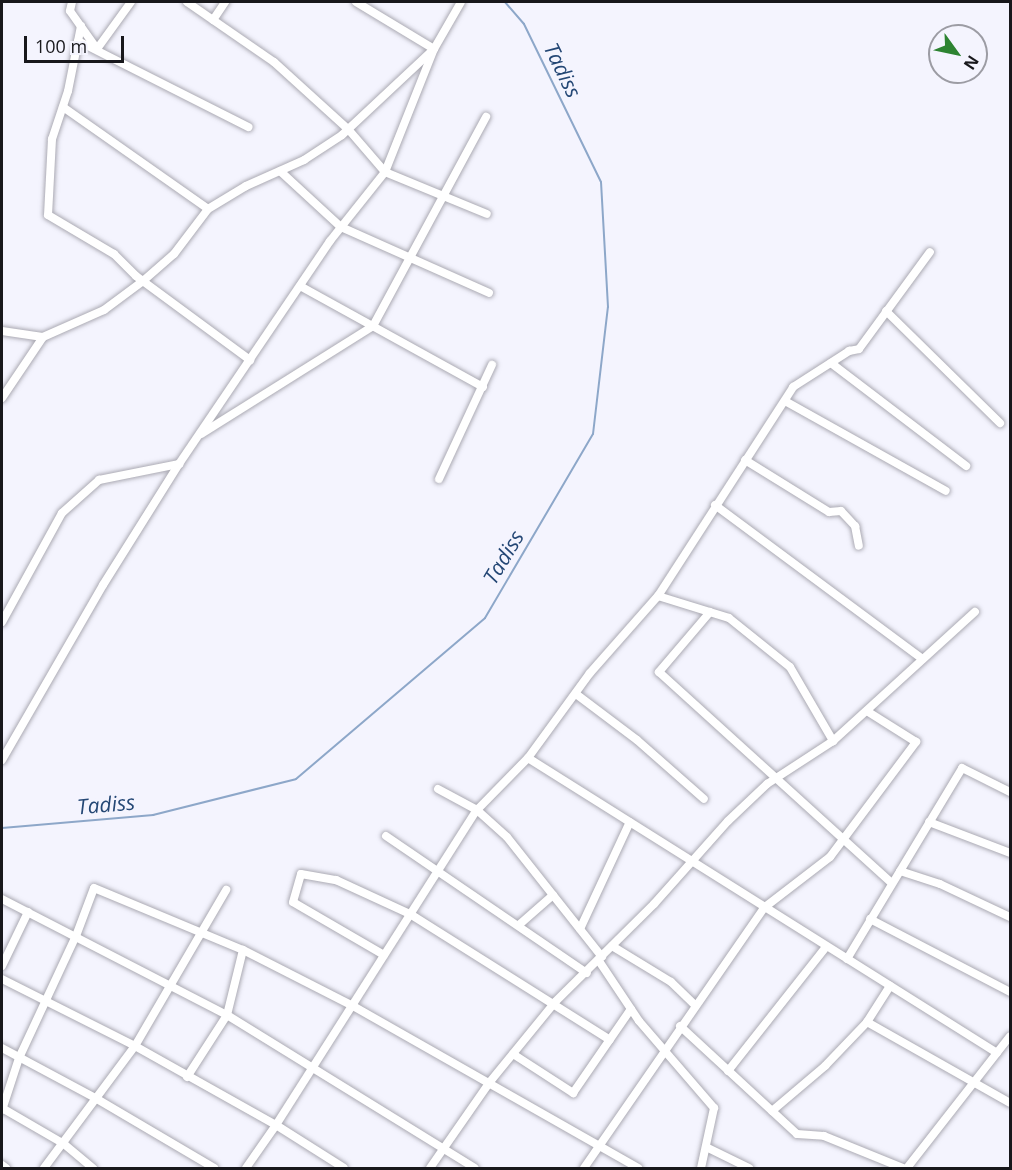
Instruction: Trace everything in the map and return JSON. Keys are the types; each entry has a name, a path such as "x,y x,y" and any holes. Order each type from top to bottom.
{"street":[{"path":"72,2 70,12 97,49"},
{"path":"97,49 131,2"},
{"path":"187,2 274,62 348,129 385,172 487,214"},
{"path":"213,20 225,2"},
{"path":"356,2 434,49"},
{"path":"2,760 103,585 179,464 341,227 385,172 434,49 461,2"},
{"path":"81,26 63,107 52,139 48,215 114,254 144,281 250,360"},
{"path":"78,41 248,127"},
{"path":"2,331 43,337 104,310 144,281 174,254 208,209 304,160 348,129 434,49"},
{"path":"63,107 208,209"},
{"path":"198,436 373,326 486,117"},
{"path":"280,171 341,227 489,293"},
{"path":"246,1168 276,1125 477,810 528,758 632,621 658,596 793,387 831,363 859,349 930,252"},
{"path":"300,286 483,387"},
{"path":"886,311 1000,423"},
{"path":"2,398 43,337"},
{"path":"831,363 966,466"},
{"path":"439,479 492,365"},
{"path":"784,401 946,491"},
{"path":"745,460 829,512 840,511 855,526 859,546"},
{"path":"2,622 62,513 99,480 179,464"},
{"path":"715,505 922,659"},
{"path":"658,596 729,618 790,667 833,741"},
{"path":"710,612 659,672 892,884"},
{"path":"430,1168 489,1083 555,1002 601,959 693,862 728,821 777,778 833,741 975,612"},
{"path":"576,694 704,799"},
{"path":"584,1168 597,1146 666,1052 680,1026 765,907 830,857 916,742 867,711"},
{"path":"528,758 997,1053"},
{"path":"846,959 962,768 1011,792"},
{"path":"438,789 477,810 507,837 580,929 631,1009 714,1108 701,1168"},
{"path":"580,929 630,822"},
{"path":"929,822 1011,853"},
{"path":"386,836 520,924 587,973"},
{"path":"900,871 1011,917"},
{"path":"384,955 293,902 301,874 336,880 410,914 555,1002 610,1040"},
{"path":"93,1168 64,1144 2,1109 18,1058 76,936 94,888 243,951 353,1005 638,1168"},
{"path":"44,1168 135,1047 226,890"},
{"path":"520,924 553,895"},
{"path":"2,899 227,1016 475,1168"},
{"path":"2,966 28,912"},
{"path":"870,920 1011,992"},
{"path":"612,946 671,982 695,1005"},
{"path":"729,1071 826,947"},
{"path":"187,1077 227,1016 243,951"},
{"path":"2,979 135,1047 276,1125 344,1168"},
{"path":"772,1111 825,1066 867,1022 890,986"},
{"path":"513,1054 573,1093 631,1009"},
{"path":"867,1022 1011,1103"},
{"path":"680,1026 797,1134 825,1136 905,1168 1011,1036"},
{"path":"2,1048 97,1098 214,1168"},
{"path":"706,1147 749,1168"},
{"path":"2,1165 6,1168"}],"waterway":[{"name":"Tadiss","path":"2,828 153,815 296,779 485,618 593,434 608,307 601,182 524,24 505,2"}]}
